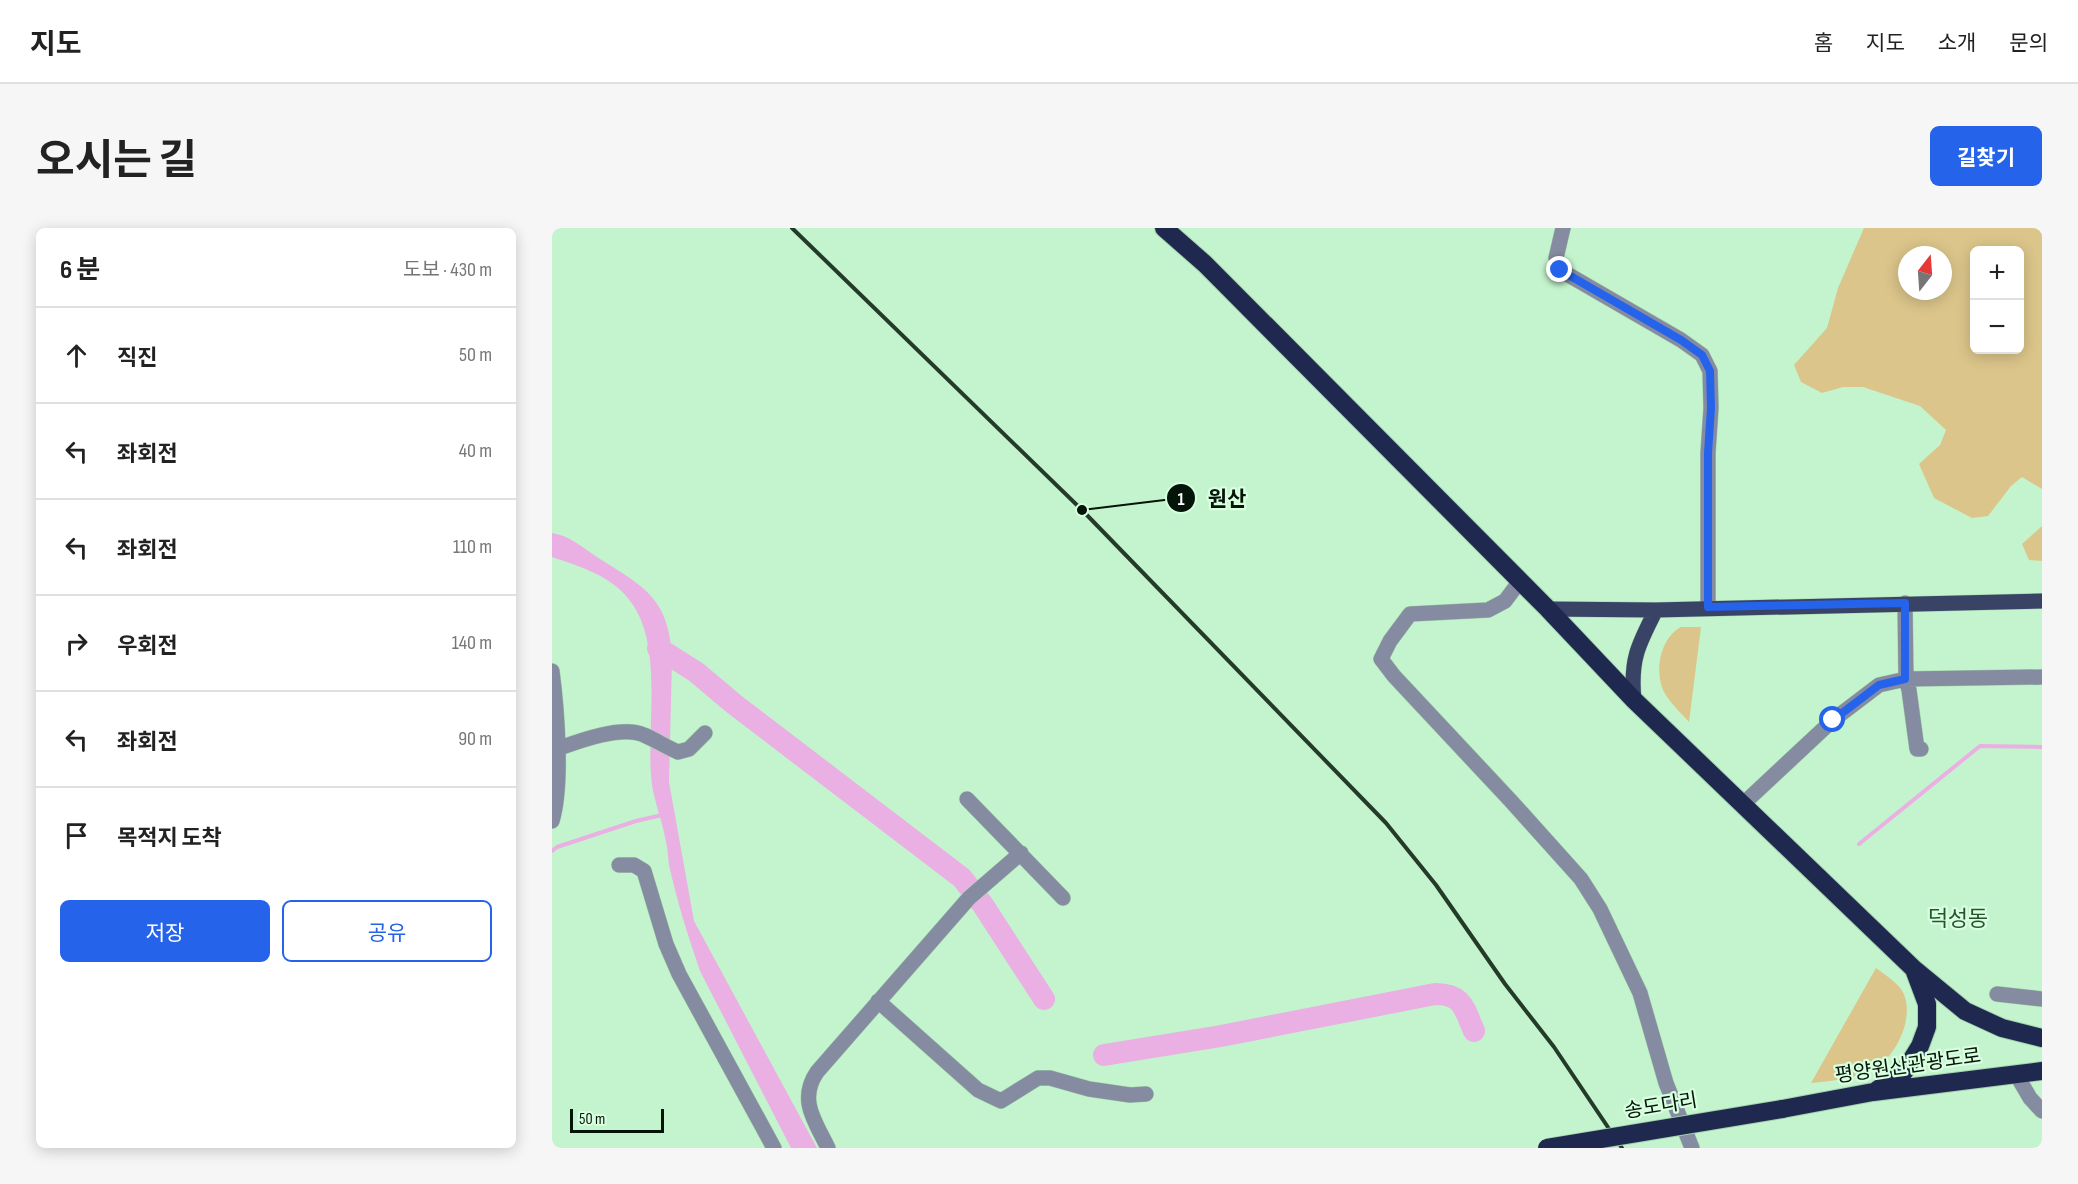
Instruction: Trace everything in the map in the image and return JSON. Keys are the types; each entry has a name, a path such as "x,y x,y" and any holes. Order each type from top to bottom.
{"highway":[{"path":"1164,228 1205,264 1548,609 1634,700 1914,969 1965,1011 2002,1029 2042,1038"},
{"path":"1873,1092 1904,1072 1920,1046 1927,1027 1927,1004 1914,969"},
{"name":"평양원산관광도로","path":"1782,1109 1873,1092 2042,1071"},
{"name":"송도다리","path":"1547,1148 1782,1109"}],"main road":[{"path":"1548,609 1656,610 2042,601"},
{"path":"1634,700 1632,676 1638,645 1656,610"}],"street":[{"path":"1563,228 1556,258 1560,270 1681,340 1702,355 1710,371 1708,607"},
{"path":"1520,581 1505,601 1488,610 1410,614 1390,641 1381,659 1394,676 1581,879 1600,909 1640,993 1666,1083 1692,1148"},
{"path":"1905,603 1905,679 1909,690 1917,749 1921,749"},
{"path":"552,671 564,747 552,821"},
{"path":"1742,805 1833,720 1872,690 1890,681 2042,677"},
{"path":"564,747 601,736 632,732 643,734 678,752 689,749 705,733"},
{"path":"967,799 1063,898"},
{"path":"828,1148 812,1115 807,1098 810,1082 969,898 1021,853"},
{"path":"619,865 633,865 644,871 666,944 679,974 774,1148"},
{"path":"1997,994 2042,999"},
{"path":"878,1001 978,1090 1001,1101 1038,1078 1050,1078 1089,1089 1130,1095 1146,1094"},
{"path":"2016,1074 2030,1098 2042,1111"}],"shaded area":[{"path":"1864,228 2042,228 2042,489 2022,477 2011,486 1988,516 1972,518 1934,498 1919,464 1940,445 1946,430 1920,406 1863,387 1843,387 1822,393 1801,382 1794,365 1827,328 1838,288"},
{"path":"2042,526 2042,561 2029,560 2022,544"},
{"path":"552,533 576,542 641,586 660,608 670,639 672,660 669,782 694,921 817,1148 791,1148 700,971 672,878 665,835 652,785 650,764 651,668 642,624 633,605 617,587 597,574 552,557"},
{"path":"1681,627 1701,627 1689,722 1666,696 1659,675 1664,647 1668,639"},
{"path":"1876,968 1899,986 1906,999 1905,1023 1895,1047 1879,1066 1863,1074 1811,1083"}],"waterway":[{"path":"658,648 696,672 734,704 962,878 983,905 1044,999"},
{"path":"1859,844 1980,746 2042,747"},
{"path":"552,851 557,847 636,821 662,815"},
{"path":"1104,1055 1221,1036 1435,994 1457,1000 1465,1009 1474,1031"}],"railway":[{"path":"792,228 1082,510 1386,823 1436,885 1505,984 1554,1047 1622,1148"}],"place":[{"name":"원산","path":"1082,510"}],"district":[{"name":"덕성동","path":"1958,919"}],"route":[{"path":"1560,270 1681,340 1702,355 1710,371 1708,607 1905,603 1905,679 1879,685 1833,720"}]}
